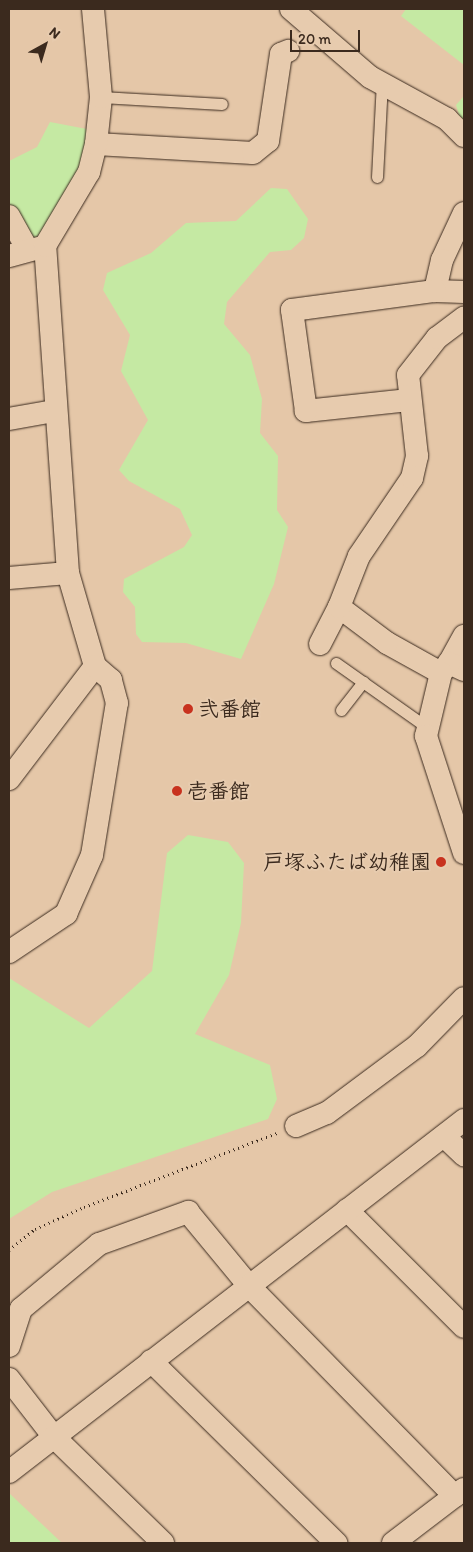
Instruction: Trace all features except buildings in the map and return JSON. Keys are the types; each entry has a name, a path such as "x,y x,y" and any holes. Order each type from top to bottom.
{"street":[{"path":"27,251 90,172 96,144 101,97 93,9"},
{"path":"291,9 382,83 447,118 464,136"},
{"path":"96,144 253,153 268,141 281,54 288,51"},
{"path":"435,291 442,260 464,213"},
{"path":"9,216 27,251 54,411 68,573 95,666 111,680 117,703 92,855 66,914 9,952"},
{"path":"409,400 306,411 292,310 435,291 464,292"},
{"path":"320,644 359,556 412,478 417,456 409,400 408,375 418,358 464,318"},
{"path":"9,419 54,411"},
{"path":"9,578 68,573"},
{"path":"338,607 387,643 451,669"},
{"path":"464,636 426,736 464,853"},
{"path":"9,779 95,666"},
{"path":"296,1126 327,1113 417,1046 464,998"},
{"path":"9,1472 464,1120"},
{"path":"444,1136 464,1155"},
{"path":"348,1210 464,1327"},
{"path":"9,1346 22,1309 99,1244 188,1212 249,1286 460,1493 393,1543"},
{"path":"151,1361 336,1543"},
{"path":"9,1379 54,1437 163,1543"}],"lane":[{"path":"377,177 382,83"},
{"path":"101,97 222,104"},
{"path":"336,663 428,728"},
{"path":"341,710 363,682"}],"path":[{"path":"9,1250 36,1230 84,1207 296,1126"}],"green space":[{"path":"406,9 464,9 464,65 401,16"},
{"path":"464,96 464,131 456,105"},
{"path":"50,122 92,130 87,159 48,232 30,240 9,204 9,161 37,147"},
{"path":"271,188 287,189 308,219 304,238 291,250 270,252 227,302 224,324 250,355 262,399 260,433 278,456 277,510 288,527 274,584 241,659 186,643 142,642 136,634 135,607 123,592 124,579 184,547 192,535 180,509 129,481 119,470 148,420 121,371 130,335 103,290 107,273 151,253 186,223 236,221"},
{"path":"188,835 228,842 244,863 241,923 229,975 195,1034 270,1065 277,1099 268,1119 52,1192 9,1219 9,978 89,1028 152,971 167,853"},
{"path":"9,1493 62,1543 9,1543"}],"place":[{"name":"弐番館","path":"188,709"},
{"name":"壱番館","path":"177,791"},
{"name":"戸塚ふたば幼稚園","path":"441,862"}]}
